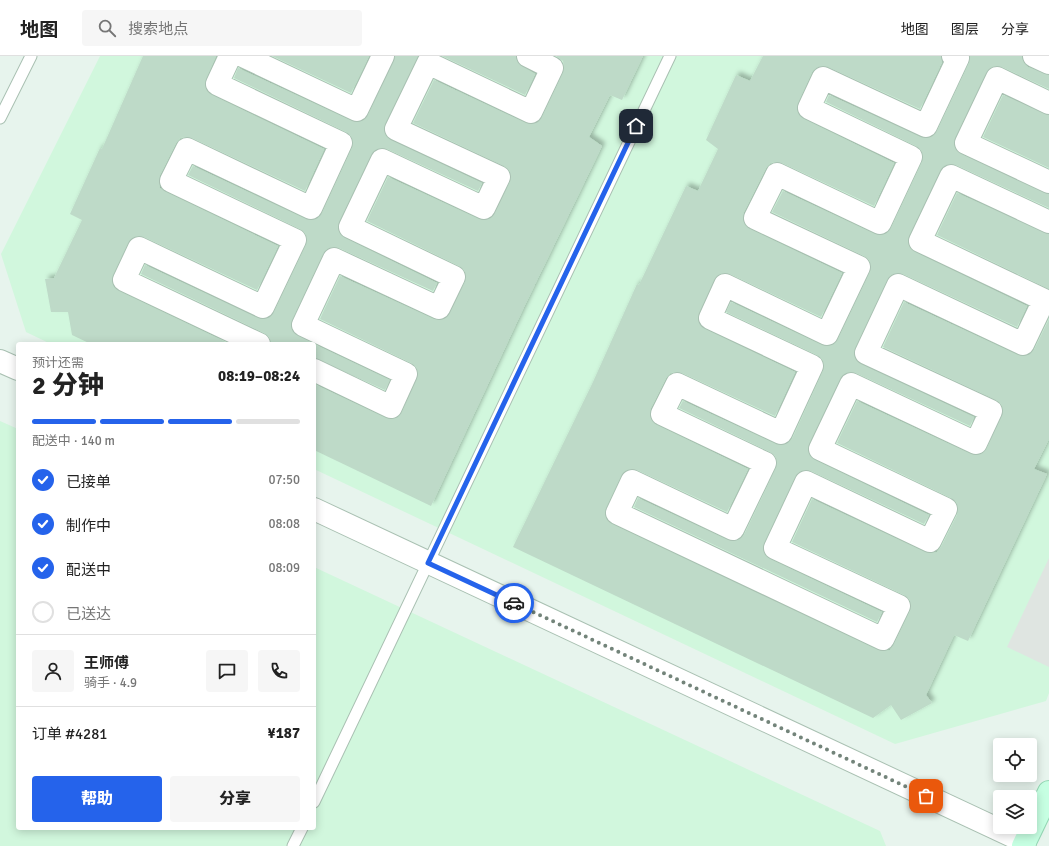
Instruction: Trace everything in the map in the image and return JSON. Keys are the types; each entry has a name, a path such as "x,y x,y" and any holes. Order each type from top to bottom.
{"street":[{"path":"230,56 217,84 342,143 311,208 187,149 171,181 295,240 263,307 139,248 124,280 255,342"},
{"path":"243,56 357,110 383,56"},
{"path":"316,371 391,406 406,374 303,325 334,259 439,308 454,277 350,227 382,160 484,208 499,177 396,129 428,63 531,112 552,68 528,56"},
{"path":"953,56 958,58 926,126 823,78 809,108 912,157 880,223 777,174 755,218 859,267 827,334 725,285 710,318 812,366 781,433 677,384 662,414 765,462 733,529 632,481 617,513 883,639 899,606 775,548 806,482 930,541 946,509 820,449 851,384 976,443 991,411 866,352 898,285 1023,344 1044,300 920,241 951,176 1049,222"},
{"path":"1034,56 1049,63"},
{"path":"1049,103 997,78 966,143 1049,182"},
{"path":"0,361 16,368"},
{"path":"316,510 1024,844 1049,792"}],"lane":[{"path":"0,118 31,56"},
{"path":"316,798 670,56"},
{"path":"293,846 301,830"}],"shaded area":[{"path":"100,56 1049,56 1049,693 1046,701 895,744 316,470 316,342 47,342 26,332 1,254"},
{"path":"0,421 16,428 16,830 316,830 316,568 880,831 886,846 0,846"},
{"path":"1049,558 1049,667 1007,647"}],"building":[{"path":"143,56 216,56 206,79 205,85 207,91 212,95 324,149 305,191 192,138 180,138 176,143 160,175 160,188 278,246 257,290 144,237 138,236 132,238 128,243 113,275 112,281 114,287 119,291 226,342 87,342 72,335 68,312 51,312 45,279 54,278 82,220 70,214 100,148 102,149"},
{"path":"272,56 369,56 351,93"},
{"path":"395,56 418,56 385,124 384,130 386,136 391,140 482,183 478,191 387,149 381,148 375,150 371,155 339,222 338,228 340,234 345,238 437,283 433,291 339,248 333,247 327,249 323,254 292,320 291,326 293,332 310,342 270,342 269,337 264,333 141,274 145,265 258,318 264,319 270,317 274,312 306,245 307,239 305,233 300,229 188,175 193,166 306,219 312,220 318,218 322,213 352,148 353,142 351,136 346,132 234,78 238,68 352,121 358,122 364,120 368,115"},
{"path":"442,56 516,56 518,63 535,74 525,95"},
{"path":"556,56 643,56 622,100 610,95 589,137 602,146 524,307 431,506 316,451 316,385 386,418 392,419 398,417 402,412 418,373 416,367 411,363 320,319 340,276 434,319 440,320 446,318 465,282 466,276 464,270 459,266 367,221 388,177 479,219 485,220 491,218 510,182 511,176 509,170 504,166 413,123 434,80 526,123 532,124 538,122 542,117 563,73 563,61"},
{"path":"763,56 941,56 942,62 920,109 828,67 822,66 816,68 812,72 798,103 797,109 799,115 804,119 894,163 874,206 782,163 770,163 744,212 743,219 745,225 750,229 842,273 821,317 730,274 724,273 718,275 699,313 698,320 700,325 705,329 795,372 775,416 682,373 670,373 651,408 650,415 652,421 657,425 748,469 727,512 637,470 631,469 625,471 621,476 606,508 605,514 607,520 612,524 878,650 890,650 910,611 911,605 909,599 904,595 792,542 812,499 925,552 931,553 937,552 941,547 957,515 958,508 956,502 951,498 837,443 857,401 971,454 977,455 983,453 987,448 1003,410 1001,404 996,400 883,347 904,302 1018,355 1024,356 1030,354 1034,350 1049,319 1049,439 1034,469 1047,474 968,641 954,635 926,695 932,703 901,720 891,705 873,718 513,547 593,382 637,284 639,285 686,186 698,191 718,149 706,140 736,75 750,81"},
{"path":"970,56 1022,56 1024,63 1028,67 1049,75 1049,89 1002,67 996,66 990,68 986,73 955,138 954,144 956,150 961,154 1049,194 1049,208 956,165 950,164 944,166 940,171 909,236 908,242 910,248 915,252 1027,306 1017,327 903,274 897,273 891,275 887,280 855,348 854,354 856,360 861,364 974,417 970,426 856,373 850,372 844,374 840,379 809,444 808,450 810,456 815,460 929,515 924,524 811,471 805,470 799,472 795,477 764,543 763,549 765,555 770,559 882,612 877,622 634,507 638,498 728,540 734,541 740,539 744,535 776,468 777,462 775,456 770,452 679,408 683,401 776,444 782,445 788,443 792,439 823,371 824,365 822,359 817,355 726,312 731,302 822,345 828,346 834,344 838,339 870,272 871,266 869,260 864,256 772,212 783,191 875,234 881,235 887,233 891,228 922,162 923,156 921,150 916,146 826,102 829,95 921,137 927,138 933,136 937,131 969,63"},
{"path":"1003,95 1049,115 1049,168 983,137"},
{"path":"957,193 1049,234 1049,289 937,235"},
{"path":"316,345 390,380 385,390 316,359"}],"way so far":[{"path":"514,603 926,796"}],"route":[{"path":"514,603 428,563 636,126"}]}
